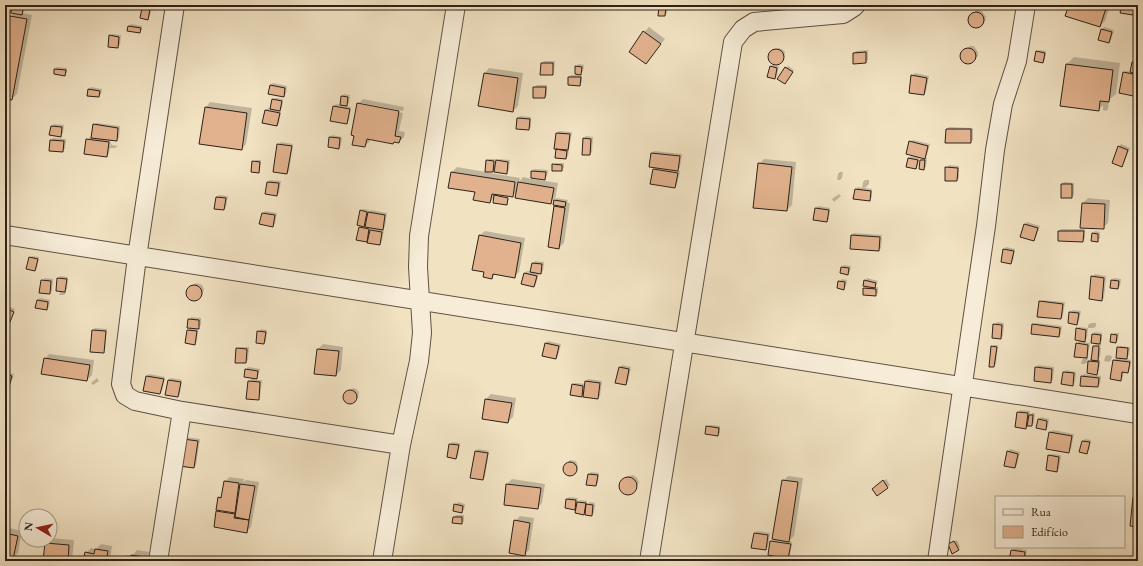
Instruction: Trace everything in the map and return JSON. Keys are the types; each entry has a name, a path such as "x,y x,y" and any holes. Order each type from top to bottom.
{"street":[{"path":"175,5 137,257 121,384 125,395 135,401 182,411 401,445"},
{"path":"382,561 401,445 419,362 422,333 418,267 420,236 456,5"},
{"path":"649,561 683,342 733,42 743,28 754,22 843,14 856,5"},
{"path":"937,561 986,226 995,150 1003,104 1017,61 1026,5"},
{"path":"5,235 1138,414"},
{"path":"158,561 182,411"}],"building":[{"path":"12,5 24,5 22,15 11,13"},
{"path":"659,5 666,6 665,16 658,16"},
{"path":"1069,5 1107,5 1100,27 1065,16"},
{"path":"1122,5 1135,5 1133,15 1120,13"},
{"path":"142,8 150,9 148,20 140,18"},
{"path":"976,12 982,14 984,20 982,26 976,28 970,26 968,20 970,14"},
{"path":"10,16 27,19 12,100 5,99 5,42"},
{"path":"128,26 141,28 140,33 127,31"},
{"path":"1101,29 1112,32 1109,43 1098,40"},
{"path":"643,31 661,44 646,64 629,52"},
{"path":"109,35 119,37 118,48 108,47"},
{"path":"968,48 974,50 976,56 974,62 968,64 962,62 960,56 962,50"},
{"path":"776,49 783,54 784,57 779,64 776,65 769,60 768,57 773,50"},
{"path":"1036,51 1045,53 1043,63 1034,61"},
{"path":"866,52 866,63 853,64 853,53"},
{"path":"1132,62 1138,63 1138,74 1130,72"},
{"path":"541,63 553,63 553,75 540,75"},
{"path":"1066,64 1113,70 1109,102 1100,101 1099,111 1060,106"},
{"path":"575,66 582,67 581,75 575,74"},
{"path":"770,66 777,68 775,79 767,77"},
{"path":"785,67 793,72 785,84 777,79"},
{"path":"54,69 66,70 65,76 54,74"},
{"path":"1123,72 1138,75 1138,97 1119,93"},
{"path":"484,73 518,78 513,112 478,106"},
{"path":"911,75 927,78 924,95 909,93"},
{"path":"568,77 581,77 580,86 568,85"},
{"path":"270,85 285,88 284,97 268,94"},
{"path":"533,87 546,87 545,98 533,98"},
{"path":"88,89 100,91 99,97 87,96"},
{"path":"341,96 348,97 347,106 340,105"},
{"path":"272,99 282,101 280,111 270,109"},
{"path":"357,103 399,111 395,136 401,137 399,143 394,142 393,144 367,139 365,147 352,145 354,136 351,135"},
{"path":"333,106 350,109 347,124 330,121"},
{"path":"205,107 247,113 242,150 199,144"},
{"path":"265,110 280,113 277,126 262,123"},
{"path":"517,118 530,119 529,130 516,129"},
{"path":"93,124 118,128 117,141 91,138"},
{"path":"51,126 62,127 61,137 49,135"},
{"path":"946,129 971,129 971,143 945,143"},
{"path":"556,133 570,134 568,150 554,149"},
{"path":"329,137 340,138 339,149 328,147"},
{"path":"583,138 591,139 590,155 582,155"},
{"path":"86,139 109,142 107,157 84,154"},
{"path":"50,140 64,141 63,152 49,151"},
{"path":"909,141 928,146 925,159 906,154"},
{"path":"277,144 292,146 287,174 273,172"},
{"path":"1118,146 1128,150 1122,167 1112,163"},
{"path":"556,149 567,151 566,159 555,158"},
{"path":"651,153 680,156 678,171 649,167"},
{"path":"908,158 918,160 916,169 906,167"},
{"path":"486,160 494,161 493,172 485,172"},
{"path":"496,160 508,162 507,174 494,172"},
{"path":"920,160 925,160 924,170 919,169"},
{"path":"252,161 260,162 259,173 251,172"},
{"path":"758,163 792,167 787,211 753,208"},
{"path":"552,164 562,165 562,171 552,171"},
{"path":"945,167 958,168 957,181 945,181"},
{"path":"653,169 678,173 675,188 650,184"},
{"path":"531,171 546,172 545,180 531,178"},
{"path":"451,172 515,182 513,197 492,194 490,203 473,200 475,192 448,188"},
{"path":"267,182 279,183 277,196 265,194"},
{"path":"518,182 554,188 551,204 515,198"},
{"path":"1061,184 1072,184 1072,198 1061,198"},
{"path":"855,189 871,191 870,201 853,199"},
{"path":"494,195 508,198 507,205 493,203"},
{"path":"216,197 226,198 224,210 214,209"},
{"path":"554,200 566,202 565,207 553,205"},
{"path":"1082,203 1105,204 1104,229 1080,228"},
{"path":"554,206 565,208 559,249 548,247"},
{"path":"815,208 829,210 827,222 813,220"},
{"path":"360,210 367,212 364,227 357,225"},
{"path":"368,212 385,215 383,230 365,227"},
{"path":"262,213 275,215 273,227 259,224"},
{"path":"1024,224 1038,228 1034,241 1020,237"},
{"path":"359,227 369,229 367,242 356,240"},
{"path":"370,230 382,232 380,245 367,243"},
{"path":"1058,231 1084,231 1083,242 1058,241"},
{"path":"1092,233 1098,234 1098,242 1091,241"},
{"path":"479,235 521,243 515,278 493,274 492,279 483,277 484,272 472,270"},
{"path":"851,235 880,237 879,251 850,249"},
{"path":"1003,249 1014,251 1011,264 1001,262"},
{"path":"29,257 38,259 35,271 26,269"},
{"path":"532,263 542,264 541,274 530,272"},
{"path":"841,267 849,268 848,275 840,273"},
{"path":"524,273 537,276 534,287 521,284"},
{"path":"1091,276 1104,278 1102,301 1089,299"},
{"path":"57,278 67,279 65,292 56,291"},
{"path":"41,280 51,281 50,294 39,293"},
{"path":"864,280 876,283 875,288 863,286"},
{"path":"1111,280 1119,281 1118,289 1110,288"},
{"path":"838,281 845,282 844,290 837,288"},
{"path":"191,285 197,285 202,290 200,299 197,301 191,301 186,296 186,290"},
{"path":"863,288 876,289 876,296 863,295"},
{"path":"37,300 48,302 47,310 35,308"},
{"path":"1039,301 1063,304 1061,319 1037,317"},
{"path":"5,308 14,312 6,332 5,331"},
{"path":"1069,312 1079,313 1077,325 1068,323"},
{"path":"188,319 199,320 199,329 187,328"},
{"path":"993,324 1002,325 1001,339 992,338"},
{"path":"1032,324 1060,328 1059,337 1031,334"},
{"path":"1076,328 1086,330 1085,342 1075,340"},
{"path":"92,330 106,331 104,353 90,352"},
{"path":"187,330 197,331 195,345 185,343"},
{"path":"257,331 266,332 264,344 256,343"},
{"path":"1092,334 1101,335 1100,344 1091,343"},
{"path":"1111,334 1117,335 1116,343 1110,342"},
{"path":"545,343 559,346 556,359 542,356"},
{"path":"1076,343 1088,345 1087,358 1074,357"},
{"path":"991,346 997,347 994,367 989,367"},
{"path":"1093,346 1099,346 1098,361 1091,360"},
{"path":"1117,347 1128,348 1127,359 1116,358"},
{"path":"236,348 247,349 246,363 235,363"},
{"path":"317,349 339,351 336,376 314,374"},
{"path":"44,358 90,365 87,381 41,374"},
{"path":"1113,360 1130,362 1128,373 1122,372 1121,381 1110,379"},
{"path":"1088,361 1099,362 1097,375 1087,373"},
{"path":"619,367 629,369 626,385 615,383"},
{"path":"1035,367 1052,369 1051,383 1034,381"},
{"path":"245,369 258,371 257,379 244,377"},
{"path":"1063,372 1074,373 1073,386 1061,384"},
{"path":"5,374 12,376 8,390 5,389"},
{"path":"146,376 164,379 160,394 143,391"},
{"path":"1081,376 1099,378 1098,387 1080,386"},
{"path":"168,380 181,382 178,397 165,395"},
{"path":"248,381 260,382 259,400 246,399"},
{"path":"585,381 600,383 598,399 583,397"},
{"path":"572,384 583,386 582,397 570,395"},
{"path":"350,390 355,392 357,397 355,402 350,404 345,402 343,397 345,392"},
{"path":"485,399 512,403 508,423 482,419"},
{"path":"1017,412 1028,413 1026,429 1015,427"},
{"path":"1029,415 1033,415 1032,426 1027,426"},
{"path":"1038,419 1047,421 1046,430 1036,428"},
{"path":"706,426 719,428 718,436 705,434"},
{"path":"1049,432 1072,436 1069,453 1046,449"},
{"path":"183,439 198,441 194,468 179,466"},
{"path":"1082,441 1090,442 1087,454 1079,452"},
{"path":"449,444 459,445 456,459 447,457"},
{"path":"475,451 488,453 483,480 470,478"},
{"path":"1007,451 1018,454 1015,468 1004,466"},
{"path":"1048,455 1059,457 1057,472 1046,470"},
{"path":"570,462 575,464 577,469 575,474 570,476 565,474 563,469 565,464"},
{"path":"588,474 598,475 596,486 586,485"},
{"path":"628,477 634,480 637,486 634,492 628,495 622,492 619,486 622,480"},
{"path":"782,480 798,482 789,542 772,539"},
{"path":"883,480 888,488 877,496 872,489"},
{"path":"224,481 239,483 235,513 216,510 218,497 221,498"},
{"path":"240,484 255,486 249,520 235,517"},
{"path":"506,484 541,488 538,509 504,505"},
{"path":"1133,497 1138,498 1138,527 1130,526"},
{"path":"566,499 576,500 575,510 565,508"},
{"path":"577,502 586,503 584,515 575,513"},
{"path":"454,504 463,506 462,513 453,511"},
{"path":"586,504 593,505 592,516 585,515"},
{"path":"216,511 235,514 234,518 249,520 247,533 214,527"},
{"path":"453,517 462,517 462,524 452,523"},
{"path":"514,520 530,523 525,556 509,553"},
{"path":"5,533 18,536 13,559 5,558"},
{"path":"754,533 768,535 766,550 751,548"},
{"path":"770,541 791,544 788,559 768,555"},
{"path":"954,541 959,550 952,554 948,544"},
{"path":"58,544 69,545 68,561 43,561 44,548 58,548"},
{"path":"95,549 108,551 106,561 83,561 85,552 94,554"},
{"path":"1011,550 1025,552 1024,561 1009,561"},
{"path":"131,555 145,557 144,561 130,561"}]}
